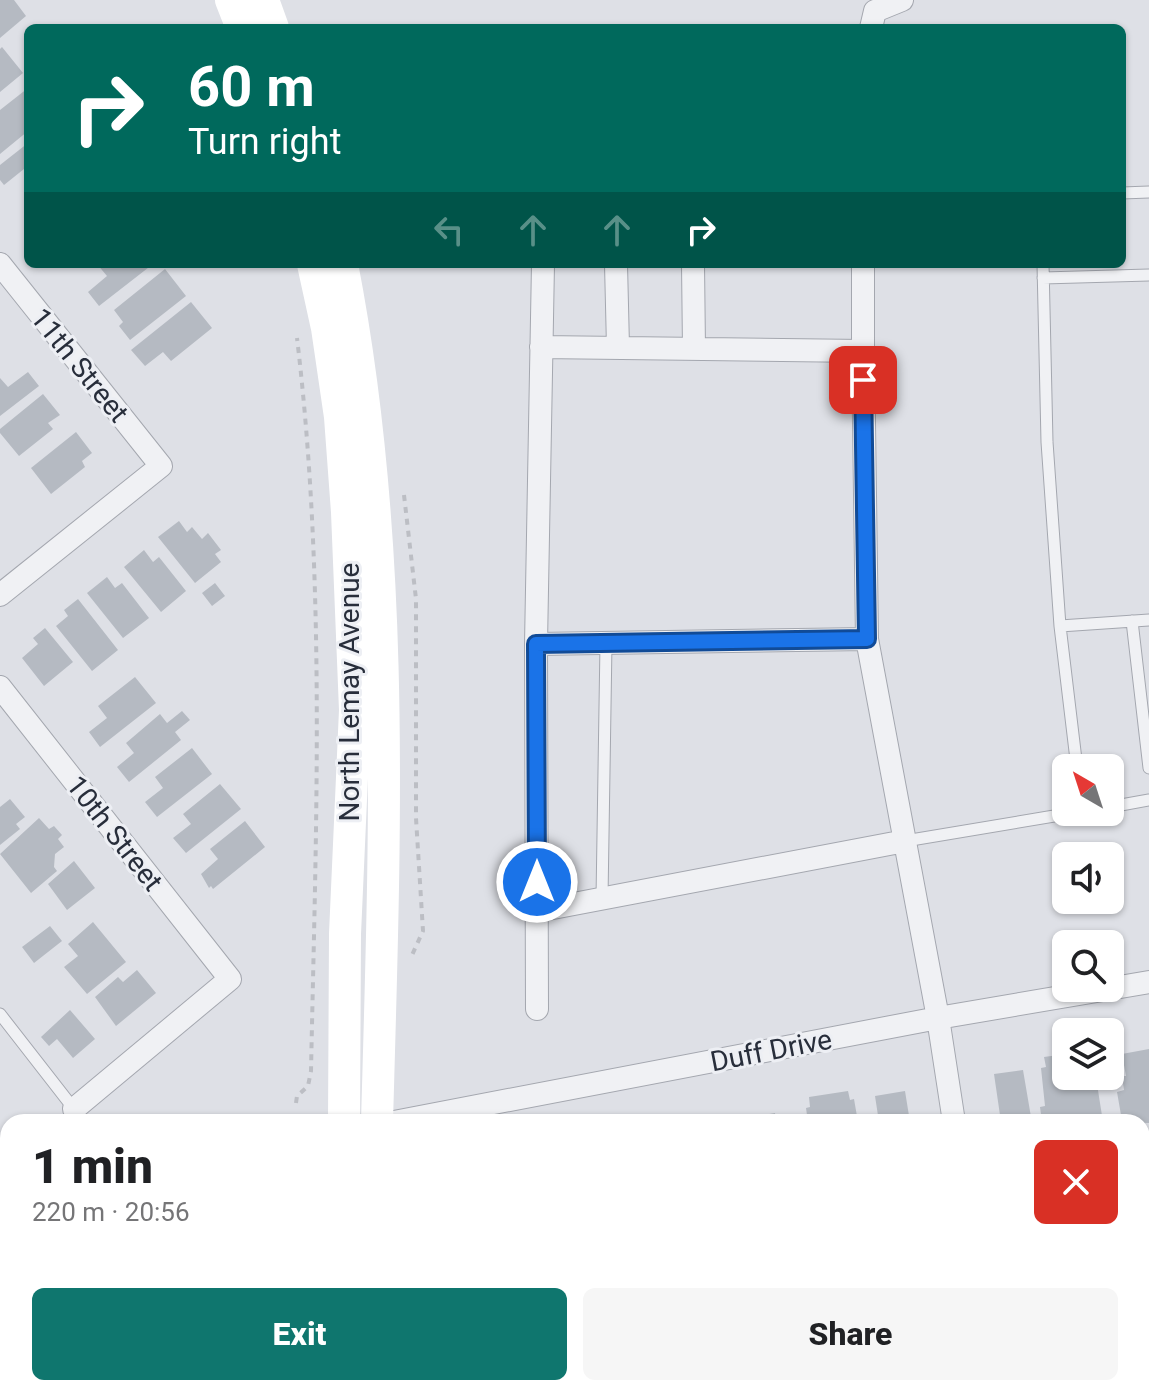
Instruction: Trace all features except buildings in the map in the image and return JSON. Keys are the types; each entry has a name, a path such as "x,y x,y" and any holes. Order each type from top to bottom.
{"main road":[{"path":"231,0 240,24"},
{"path":"263,0 272,24"},
{"name":"North Lemay Avenue","path":"314,268 327,328 340,417 355,710 345,934 344,1114"},
{"name":"North Lemay Avenue","path":"343,268 358,344 368,423 379,572 384,716 377,1114"}],"street":[{"path":"872,24 875,11 902,0"},
{"name":"11th Street","path":"0,264 161,466 0,595"},
{"path":"537,1009 536,644 543,268"},
{"path":"616,268 618,347"},
{"path":"693,268 694,349"},
{"path":"863,268 867,639 938,1018 953,1114"},
{"path":"541,347 863,351"},
{"path":"536,644 867,639"},
{"name":"10th Street","path":"0,687 230,979 74,1109"},
{"path":"537,911 905,841"},
{"name":"Duff Drive","path":"436,1114 938,1018 1149,982"}],"lane":[{"path":"1126,193 1149,192"},
{"path":"1043,268 1047,442 1060,626 1075,754"},
{"path":"1043,278 1149,275"},
{"path":"1060,626 1149,620"},
{"path":"1132,621 1149,768"},
{"path":"602,899 606,643"},
{"path":"1124,804 1149,800"},
{"path":"905,841 1052,816"},
{"path":"0,1014 74,1109"}],"path":[{"path":"296,323 311,476 317,793 311,1071 308,1086 297,1096 296,1103"}],"route":[{"path":"537,882 536,644 867,639 863,380"}]}
